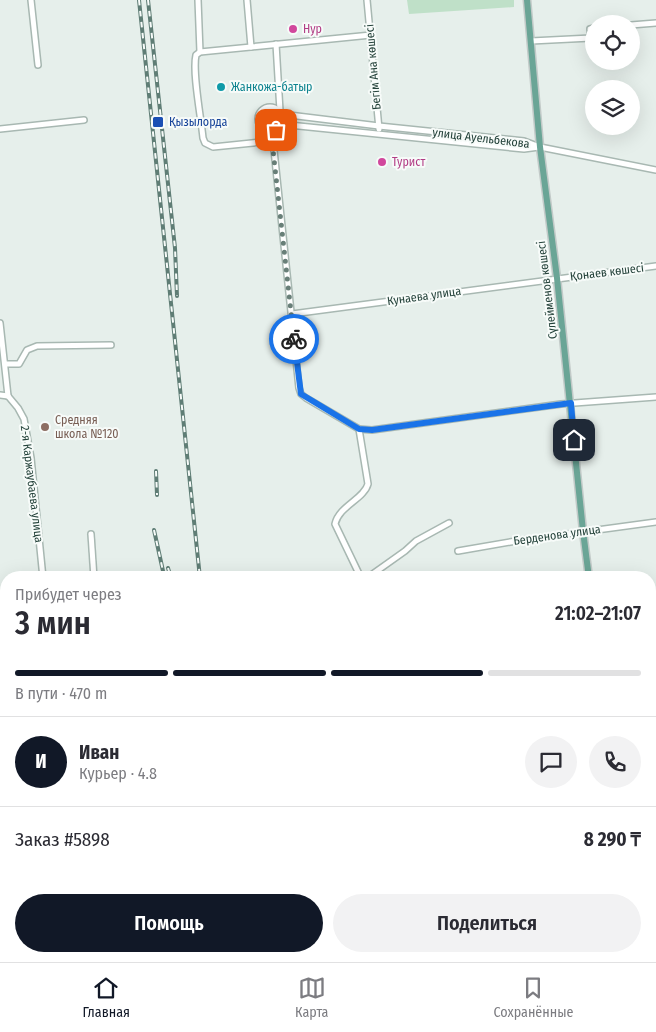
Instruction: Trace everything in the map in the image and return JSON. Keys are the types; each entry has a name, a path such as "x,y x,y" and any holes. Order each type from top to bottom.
{"main road":[{"name":"Сүлейменов көшесі","path":"527,0 540,147 557,278 588,571"}],"street":[{"path":"31,0 38,65"},
{"path":"198,0 200,52"},
{"path":"247,0 251,47"},
{"name":"Бегім Ана көшесі","path":"367,0 379,134"},
{"path":"640,24 656,23"},
{"path":"272,141 213,147 205,143 195,60 196,54 200,52 371,35"},
{"path":"531,41 585,38"},
{"path":"276,44 282,122 280,126 272,131 267,131 259,126 257,116 262,109 271,106 280,112"},
{"name":"улица Ауельбекова","path":"280,112 379,126 524,141 540,147"},
{"path":"0,129 84,120"},
{"name":"улица Ауельбекова","path":"280,126 289,125 524,149 540,147"},
{"path":"272,131 301,394 359,429 372,430 571,403 656,398"},
{"path":"540,147 656,170"},
{"name":"Қонаев көшесі","path":"557,278 655,266"},
{"name":"Кунаева улица","path":"292,314 557,278"},
{"path":"0,323 8,396 0,395"},
{"path":"5,364 19,364 27,350 37,346 111,345"},
{"name":"2-я Каржаубаева улица","path":"8,396 24,419 31,458 42,571"},
{"path":"358,571 335,524 336,519 349,504 367,489 368,484 359,429"},
{"name":"Берденова улица","path":"458,551 583,531 656,522"},
{"path":"377,571 416,541 449,523"},
{"path":"91,534 94,571"}],"green space":[{"path":"407,0 514,0 514,7 409,14"}],"railway":[{"path":"139,0 199,571"},
{"path":"148,0 175,248 177,296"},
{"path":"156,471 157,495"},
{"path":"154,530 163,571"}],"way so far":[{"path":"276,130 272,131 272,141 294,339"}],"place":[{"name":"Нур","path":"293,29"},
{"name":"Жанкожа-батыр","path":"221,87"},
{"name":"Қызылорда","path":"158,122"},
{"name":"Турист","path":"382,162"},
{"name":"Средняя школа №120","path":"45,427"}],"route":[{"path":"294,339 301,394 359,429 372,430 418,425 571,403 574,440"}]}
